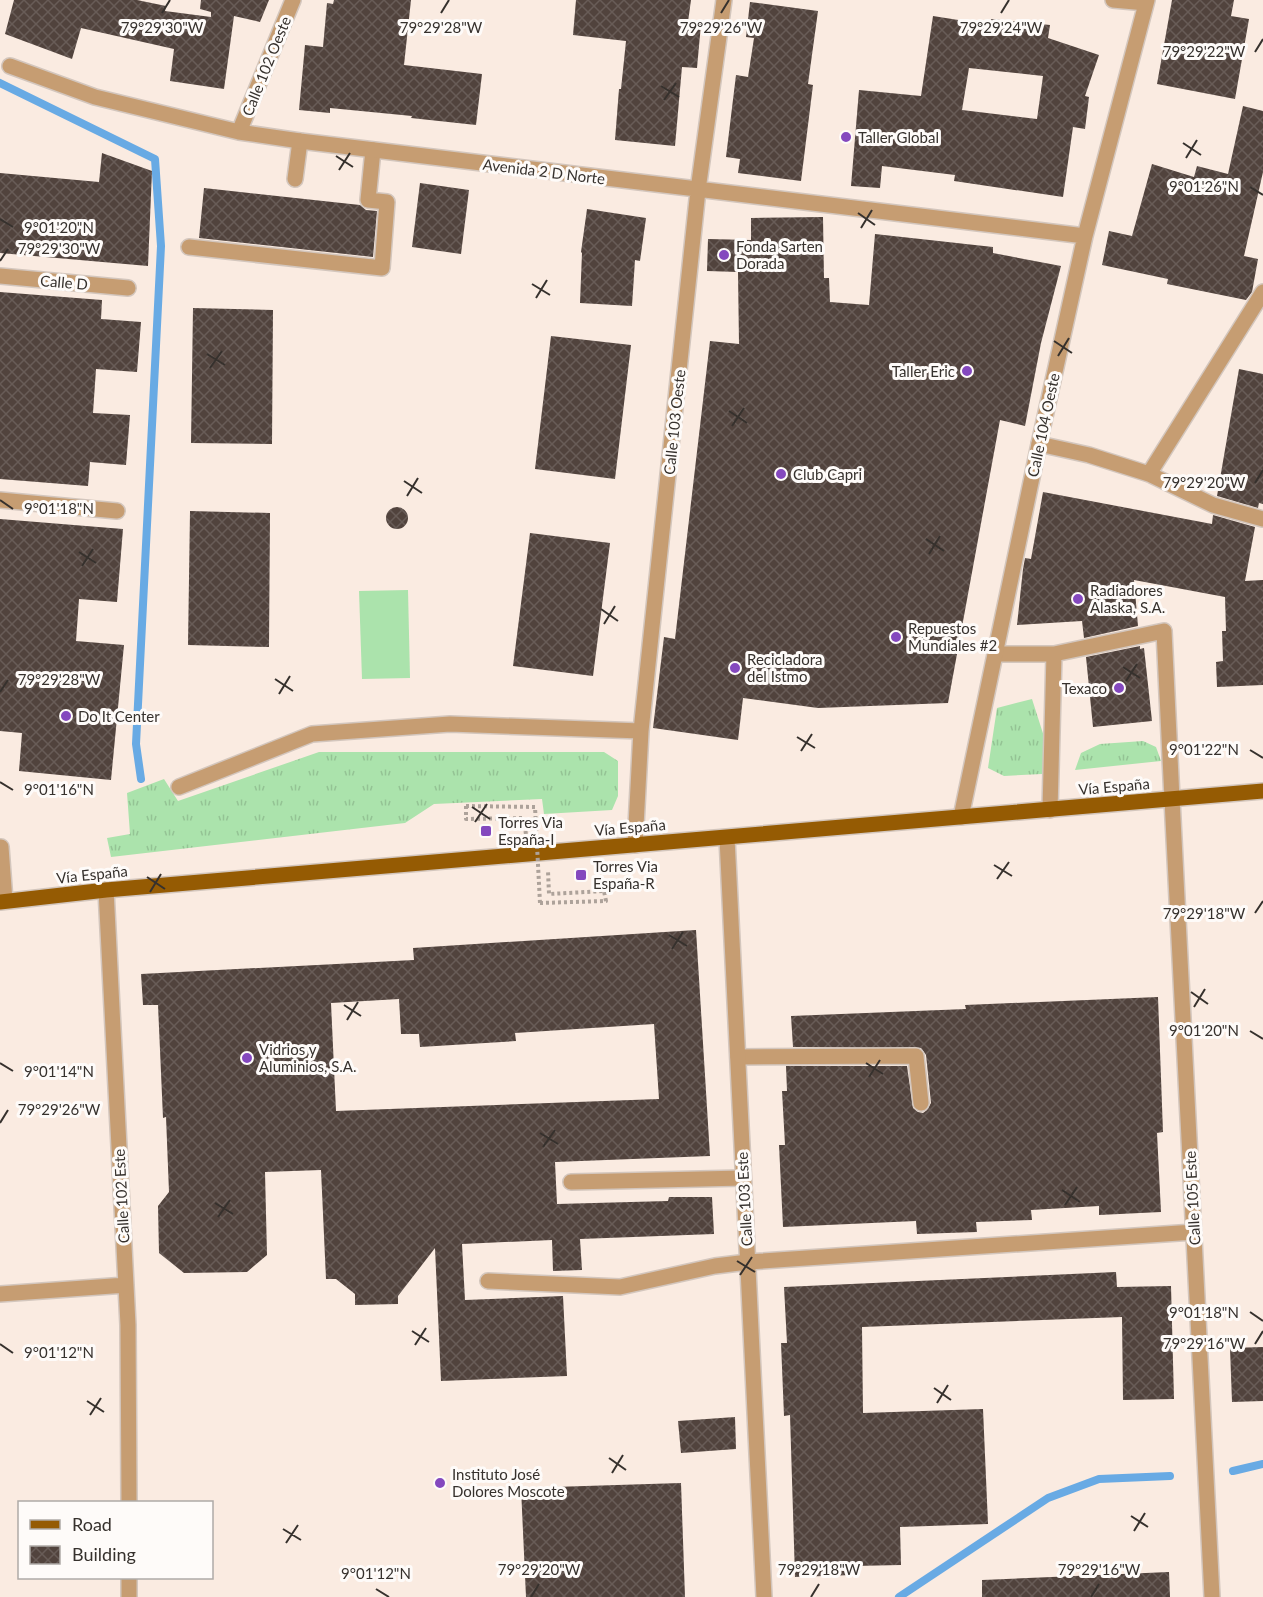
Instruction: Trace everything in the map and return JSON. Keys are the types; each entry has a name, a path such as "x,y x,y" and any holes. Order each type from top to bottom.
{"main road":[{"name":"Vía España","path":"3,901 106,890 1263,791"}],"street":[{"name":"Calle 102 Oeste","path":"239,132 293,0"},
{"name":"Calle 103 Oeste","path":"635,845 641,731 698,190 724,0"},
{"path":"1113,0 1146,1"},
{"name":"Calle 104 Oeste","path":"961,817 1085,236 1146,1"},
{"name":"Avenida 2 D Norte","path":"10,66 95,97 239,132 1085,236"},
{"path":"295,179 300,141"},
{"path":"189,247 382,268 387,202 368,200 373,150"},
{"name":"Calle D","path":"0,276 128,288"},
{"path":"1149,474 1263,292"},
{"path":"1039,444 1089,454 1149,474 1213,505 1263,519"},
{"path":"0,500 117,511"},
{"name":"Calle 105 Este","path":"1054,654 1164,631 1212,1597"},
{"path":"996,654 1054,654 1050,810"},
{"path":"179,787 312,734 450,724 641,731"},
{"name":"Calle 103 Este","path":"727,838 764,1597"},
{"path":"1,847 3,901"},
{"name":"Calle 102 Este","path":"106,890 130,1374 129,1501"},
{"path":"738,1057 916,1056 921,1104"},
{"path":"571,1182 743,1178"},
{"path":"488,1281 620,1287 715,1266 748,1262 1194,1232"},
{"path":"0,1294 126,1285"},
{"path":"129,1579 129,1597"}],"path":[{"path":"524,818 466,819 465,806 535,807 540,903 606,901 604,891 549,894"}],"green space":[{"path":"408,590 410,678 362,679 359,591"},
{"path":"1032,699 1047,746 1042,774 1004,776 988,768 997,708"},
{"path":"1143,741 1156,747 1161,761 1075,770 1081,753 1100,744"},
{"path":"319,752 604,752 618,761 618,796 612,810 544,814 542,799 434,804 405,823 111,857 107,838 130,834 127,793 164,779 178,801"}],"building":[{"path":"14,0 137,0 166,6 165,11 211,17 211,12 200,9 201,0 269,0 260,22 234,16 224,89 170,81 174,49 81,28 72,59 5,34"},
{"path":"334,0 411,0 404,65 482,74 476,125 330,108 330,113 299,110 305,45 323,47 327,3 333,4"},
{"path":"576,0 691,0 688,22 701,24 697,68 682,67 675,146 615,140 626,41 573,35"},
{"path":"1172,0 1234,0 1231,16 1249,19 1235,99 1157,84"},
{"path":"750,2 818,11 808,84 813,85 801,181 738,173 740,159 726,157 736,75 748,77 754,38 746,37"},
{"path":"933,16 990,25 991,19 1050,25 1048,38 1099,55 1085,96 1089,97 1085,129 1073,127 1063,197 954,181 955,175 882,166 880,188 851,186 859,90 921,96","holes":["969,68 1043,76 1037,119 962,110"]},
{"path":"1243,106 1263,111 1263,172 1244,256 1258,259 1252,292 1246,300 1167,284 1168,279 1102,265 1109,231 1132,236 1152,164 1194,177 1197,166 1228,174"},
{"path":"102,153 152,171 148,266 0,253 0,173 99,182"},
{"path":"420,183 469,190 461,254 412,247"},
{"path":"204,188 360,205 366,210 377,211 373,257 199,238"},
{"path":"587,209 646,218 640,261 635,260 632,306 580,303 581,252"},
{"path":"823,217 824,278 829,278 830,302 869,305 875,234 993,247 993,253 1061,266 1041,343 1025,426 1000,420 948,703 818,708 743,698 738,740 653,728 664,637 675,639 710,341 739,344 738,272 707,271 708,239 751,240 751,218"},
{"path":"0,292 102,300 101,319 141,322 137,372 96,369 93,413 130,415 126,465 90,462 88,486 0,479"},
{"path":"193,308 273,310 272,444 191,443"},
{"path":"551,336 631,345 615,479 535,469"},
{"path":"1239,369 1263,374 1263,504 1259,503 1258,508 1217,496"},
{"path":"1043,492 1212,524 1213,515 1255,527 1245,581 1263,580 1263,685 1217,687 1216,662 1223,661 1222,631 1226,631 1225,597 1134,580 1138,626 1084,638 1082,621 1017,625 1025,558 1031,559"},
{"path":"397,507 405,510 408,518 405,526 397,529 389,526 386,518 389,510"},
{"path":"190,511 270,513 269,647 188,645"},
{"path":"0,519 123,529 117,602 79,599 76,641 124,645 111,780 19,771 22,733 0,731"},
{"path":"530,533 610,543 593,676 513,666"},
{"name":"Texaco","path":"1140,646 1140,649 1144,648 1152,721 1093,727 1086,657"},
{"path":"696,930 710,1156 555,1162 557,1204 668,1201 669,1197 712,1197 714,1234 580,1239 582,1270 553,1271 552,1240 462,1244 465,1300 563,1296 567,1376 441,1381 435,1248 398,1296 398,1304 355,1305 355,1294 336,1279 326,1279 321,1170 265,1172 267,1255 247,1272 184,1273 159,1253 158,1206 169,1192 166,1117 163,1118 158,1005 143,1005 141,974 414,960 413,948","holes":["399,999 401,1034 419,1034 420,1047 516,1041 515,1033 654,1024 659,1099 336,1111 331,1003"]},
{"path":"1158,997 1163,1132 1157,1133 1161,1212 1099,1215 1099,1206 1031,1210 1032,1220 976,1222 977,1232 917,1234 916,1221 783,1227 779,1145 785,1145 782,1091 787,1091 786,1066 907,1066 913,1108 923,1113 931,1103 926,1055 921,1048 793,1047 791,1016 966,1009 965,1005"},
{"path":"1116,1272 1117,1287 1171,1286 1174,1399 1123,1400 1122,1317 862,1327 863,1413 983,1409 988,1524 900,1527 901,1565 853,1566 853,1575 795,1577 790,1415 784,1416 781,1343 787,1343 784,1287"},
{"path":"1263,1347 1263,1401 1232,1402 1230,1348"},
{"path":"735,1417 736,1449 681,1453 678,1421"},
{"path":"681,1483 685,1597 526,1597 521,1488"},
{"path":"1169,1572 1170,1597 982,1597 982,1580"}],"waterway":[{"path":"0,83 155,159 161,246 136,744 141,779"},
{"path":"1233,1471 1263,1464"},
{"path":"899,1597 1048,1498 1099,1479 1170,1476"}],"place":[{"name":"Taller Global","path":"846,137"},
{"name":"Fonda Sarten Dorada","path":"724,255"},
{"name":"Taller Eric","path":"967,371"},
{"name":"Club Capri","path":"781,474"},
{"name":"Radiadores Alaska, S.A.","path":"1078,599"},
{"name":"Repuestos Mundiales #2","path":"896,637"},
{"name":"Recicladora del Istmo","path":"735,668"},
{"name":"Texaco","path":"1119,688"},
{"name":"Do It Center","path":"66,716"},
{"name":"Torres Via España-I","path":"486,831"},
{"name":"Torres Via España-R","path":"581,875"},
{"name":"Vidrios y Aluminios, S.A.","path":"247,1058"},
{"name":"Instituto José Dolores Moscote","path":"440,1483"}]}
